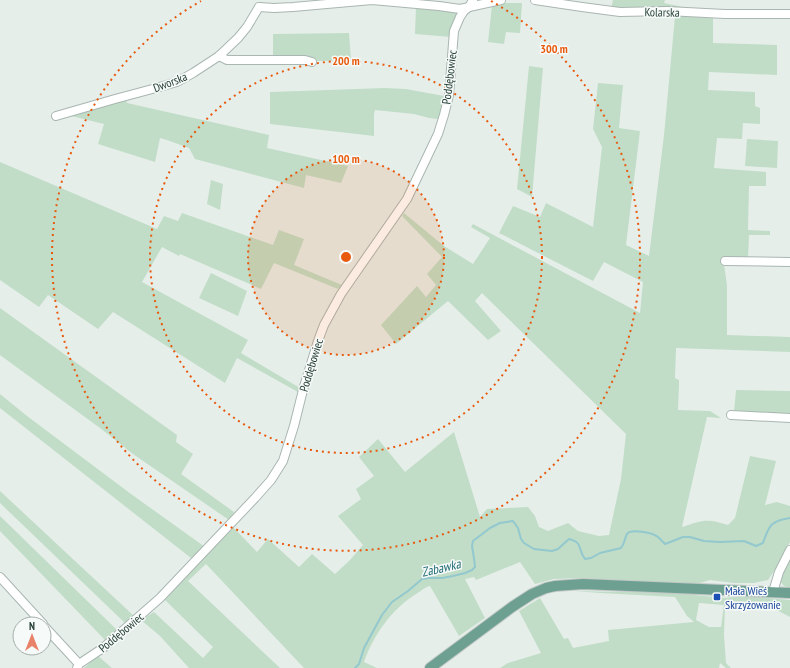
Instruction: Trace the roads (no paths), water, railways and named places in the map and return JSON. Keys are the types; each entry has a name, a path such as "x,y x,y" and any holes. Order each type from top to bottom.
{"main road":[{"path":"430,668 512,607 532,594 555,586 583,584 790,593"}],"street":[{"path":"259,3 274,8 372,0 460,8 501,0"},
{"name":"Kolarska","path":"535,0 620,12 667,11 726,14 790,14"},
{"name":"Dworska","path":"56,116 177,82 220,56 247,27 259,3"},
{"name":"Poddębowiec","path":"78,666 103,648 160,598 256,498 271,480 283,461 303,390 324,325 340,294 408,199 438,134 449,95 454,31 460,17 469,6"},
{"path":"220,56 227,60 305,60 312,62"},
{"path":"725,261 790,262"},
{"path":"731,415 790,418"},
{"path":"773,592 779,572 790,550"},
{"path":"0,577 35,616"},
{"path":"52,636 78,666"}],"waterway":[{"name":"Zabawka","path":"355,668 359,664 364,648 382,615 392,602 422,579 442,578 472,570 475,567 472,546 473,541 490,528 500,523 513,521 518,528 521,539 524,543 534,549 552,551 558,549 569,539 577,542 585,559 591,558 600,553 621,548 627,534 633,531 655,535 665,544 683,537 690,537 704,541 744,541 756,546 763,543 771,525 783,519 790,518"}],"place":[{"name":"Mała Wieś Skrzyżowanie","path":"717,597"}]}
